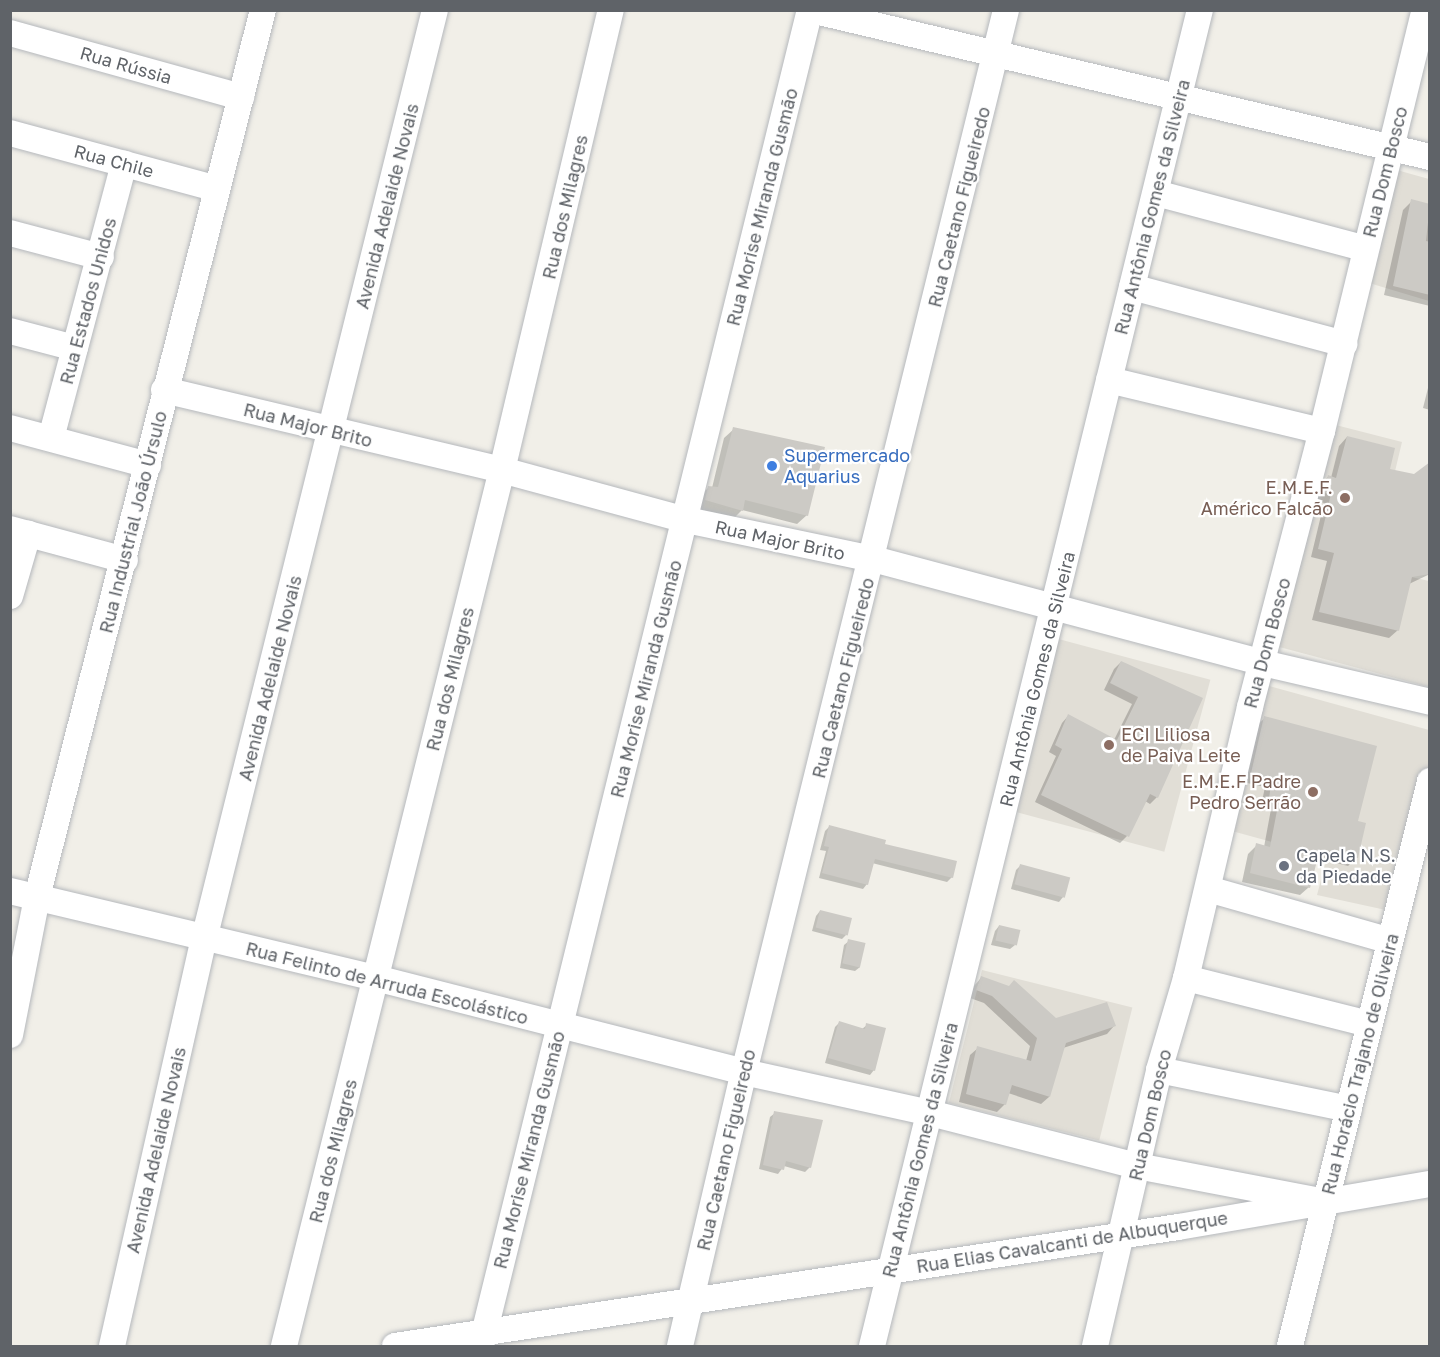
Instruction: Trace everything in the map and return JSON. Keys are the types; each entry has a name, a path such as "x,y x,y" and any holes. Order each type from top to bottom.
{"street":[{"name":"Rua Industrial João Úrsulo","path":"10,1035 37,897 125,560 165,390 263,10"},
{"name":"Avenida Adelaide Novais","path":"112,1347 204,939 435,10"},
{"name":"Rua dos Milagres","path":"284,1347 502,470 611,10"},
{"path":"810,10 1430,157"},
{"name":"Rua Morise Miranda Gusmão","path":"483,1339 810,10"},
{"name":"Rua Caetano Figueiredo","path":"680,1347 744,1071 873,559 1006,10"},
{"name":"Rua Antônia Gomes da Silveira","path":"872,1347 1200,10"},
{"name":"Rua Dom Bosco","path":"1095,1347 1160,1070 1186,978 1250,707 1344,344 1425,10"},
{"name":"Rua Rússia","path":"10,33 241,97"},
{"name":"Rua Chile","path":"10,134 217,189"},
{"name":"Rua Estados Unidos","path":"51,438 124,164"},
{"path":"1156,193 1366,249"},
{"path":"10,233 101,257"},
{"path":"1132,287 1344,344"},
{"path":"10,331 75,348"},
{"path":"1109,380 1322,431"},
{"name":"Rua Major Brito","path":"165,390 502,470 686,520 873,559 1263,663 1430,702"},
{"path":"10,428 148,465"},
{"path":"10,596 19,531 125,560"},
{"name":"Rua Horácio Trajano de Oliveira","path":"1290,1347 1430,781"},
{"path":"1208,889 1390,941"},
{"name":"Rua Felinto de Arruda Escolástico","path":"10,891 204,939 376,978 744,1071 930,1113 1137,1166 1326,1202"},
{"path":"1186,978 1369,1024"},
{"path":"1160,1070 1349,1109"},
{"name":"Rua Elias Cavalcanti de Albuquerque","path":"394,1347 483,1339 692,1301 1430,1185"}],"shaded area":[{"path":"1386,167 1429,179 1429,301 1359,280"},
{"path":"1324,422 1402,442 1372,568 1429,581 1429,687 1268,644"},
{"name":"ECI Liliosa de Paiva Leite","path":"1051,637 1210,680 1164,852 1005,809"},
{"path":"1258,683 1429,730 1429,775 1395,912 1317,895 1327,857 1221,828"},
{"path":"982,970 1132,1007 1099,1140 949,1103"}],"building":[{"path":"1411,199 1430,204 1426,241 1430,242 1430,295 1393,286"},
{"name":"Supermercado Aquarius","path":"733,427 825,447 808,516 745,500 743,511 705,500 708,486 718,487"},
{"path":"1347,436 1395,448 1390,469 1414,474 1430,462 1430,574 1412,577 1399,631 1319,612 1334,553 1318,549 1331,494 1323,492 1328,475 1336,478"},
{"path":"1121,661 1203,698 1158,798 1150,794 1129,837 1041,795 1062,749 1055,745 1068,714 1117,740 1138,697 1110,683"},
{"path":"1264,716 1377,746 1358,821 1366,823 1358,858 1320,849 1310,888 1250,873 1256,843 1270,847 1279,800 1269,798 1272,779 1251,773"},
{"path":"829,825 886,840 885,844 957,861 953,878 875,859 868,885 822,873 829,847 824,846"},
{"path":"1020,864 1070,877 1065,898 1015,884"},
{"path":"820,910 852,918 848,935 816,927"},
{"path":"999,925 1020,930 1017,946 995,941"},
{"path":"848,939 866,943 860,967 842,963"},
{"path":"981,976 1009,986 1014,980 1056,1018 1107,1002 1116,1026 1066,1043 1050,1097 1012,1085 1006,1105 966,1094 977,1046 1031,1061 1037,1038 992,996 976,990"},
{"path":"839,1021 865,1029 866,1023 886,1028 875,1071 828,1058"},
{"path":"774,1111 823,1120 811,1168 786,1161 784,1170 763,1165"}],"place":[{"name":"Supermercado Aquarius","path":"772,466"},
{"name":"E.M.E.F. Américo Falcão","path":"1345,498"},
{"name":"ECI Liliosa de Paiva Leite","path":"1109,745"},
{"name":"E.M.E.F Padre Pedro Serrão","path":"1313,792"},
{"name":"Capela N.S. da Piedade","path":"1284,866"}]}
